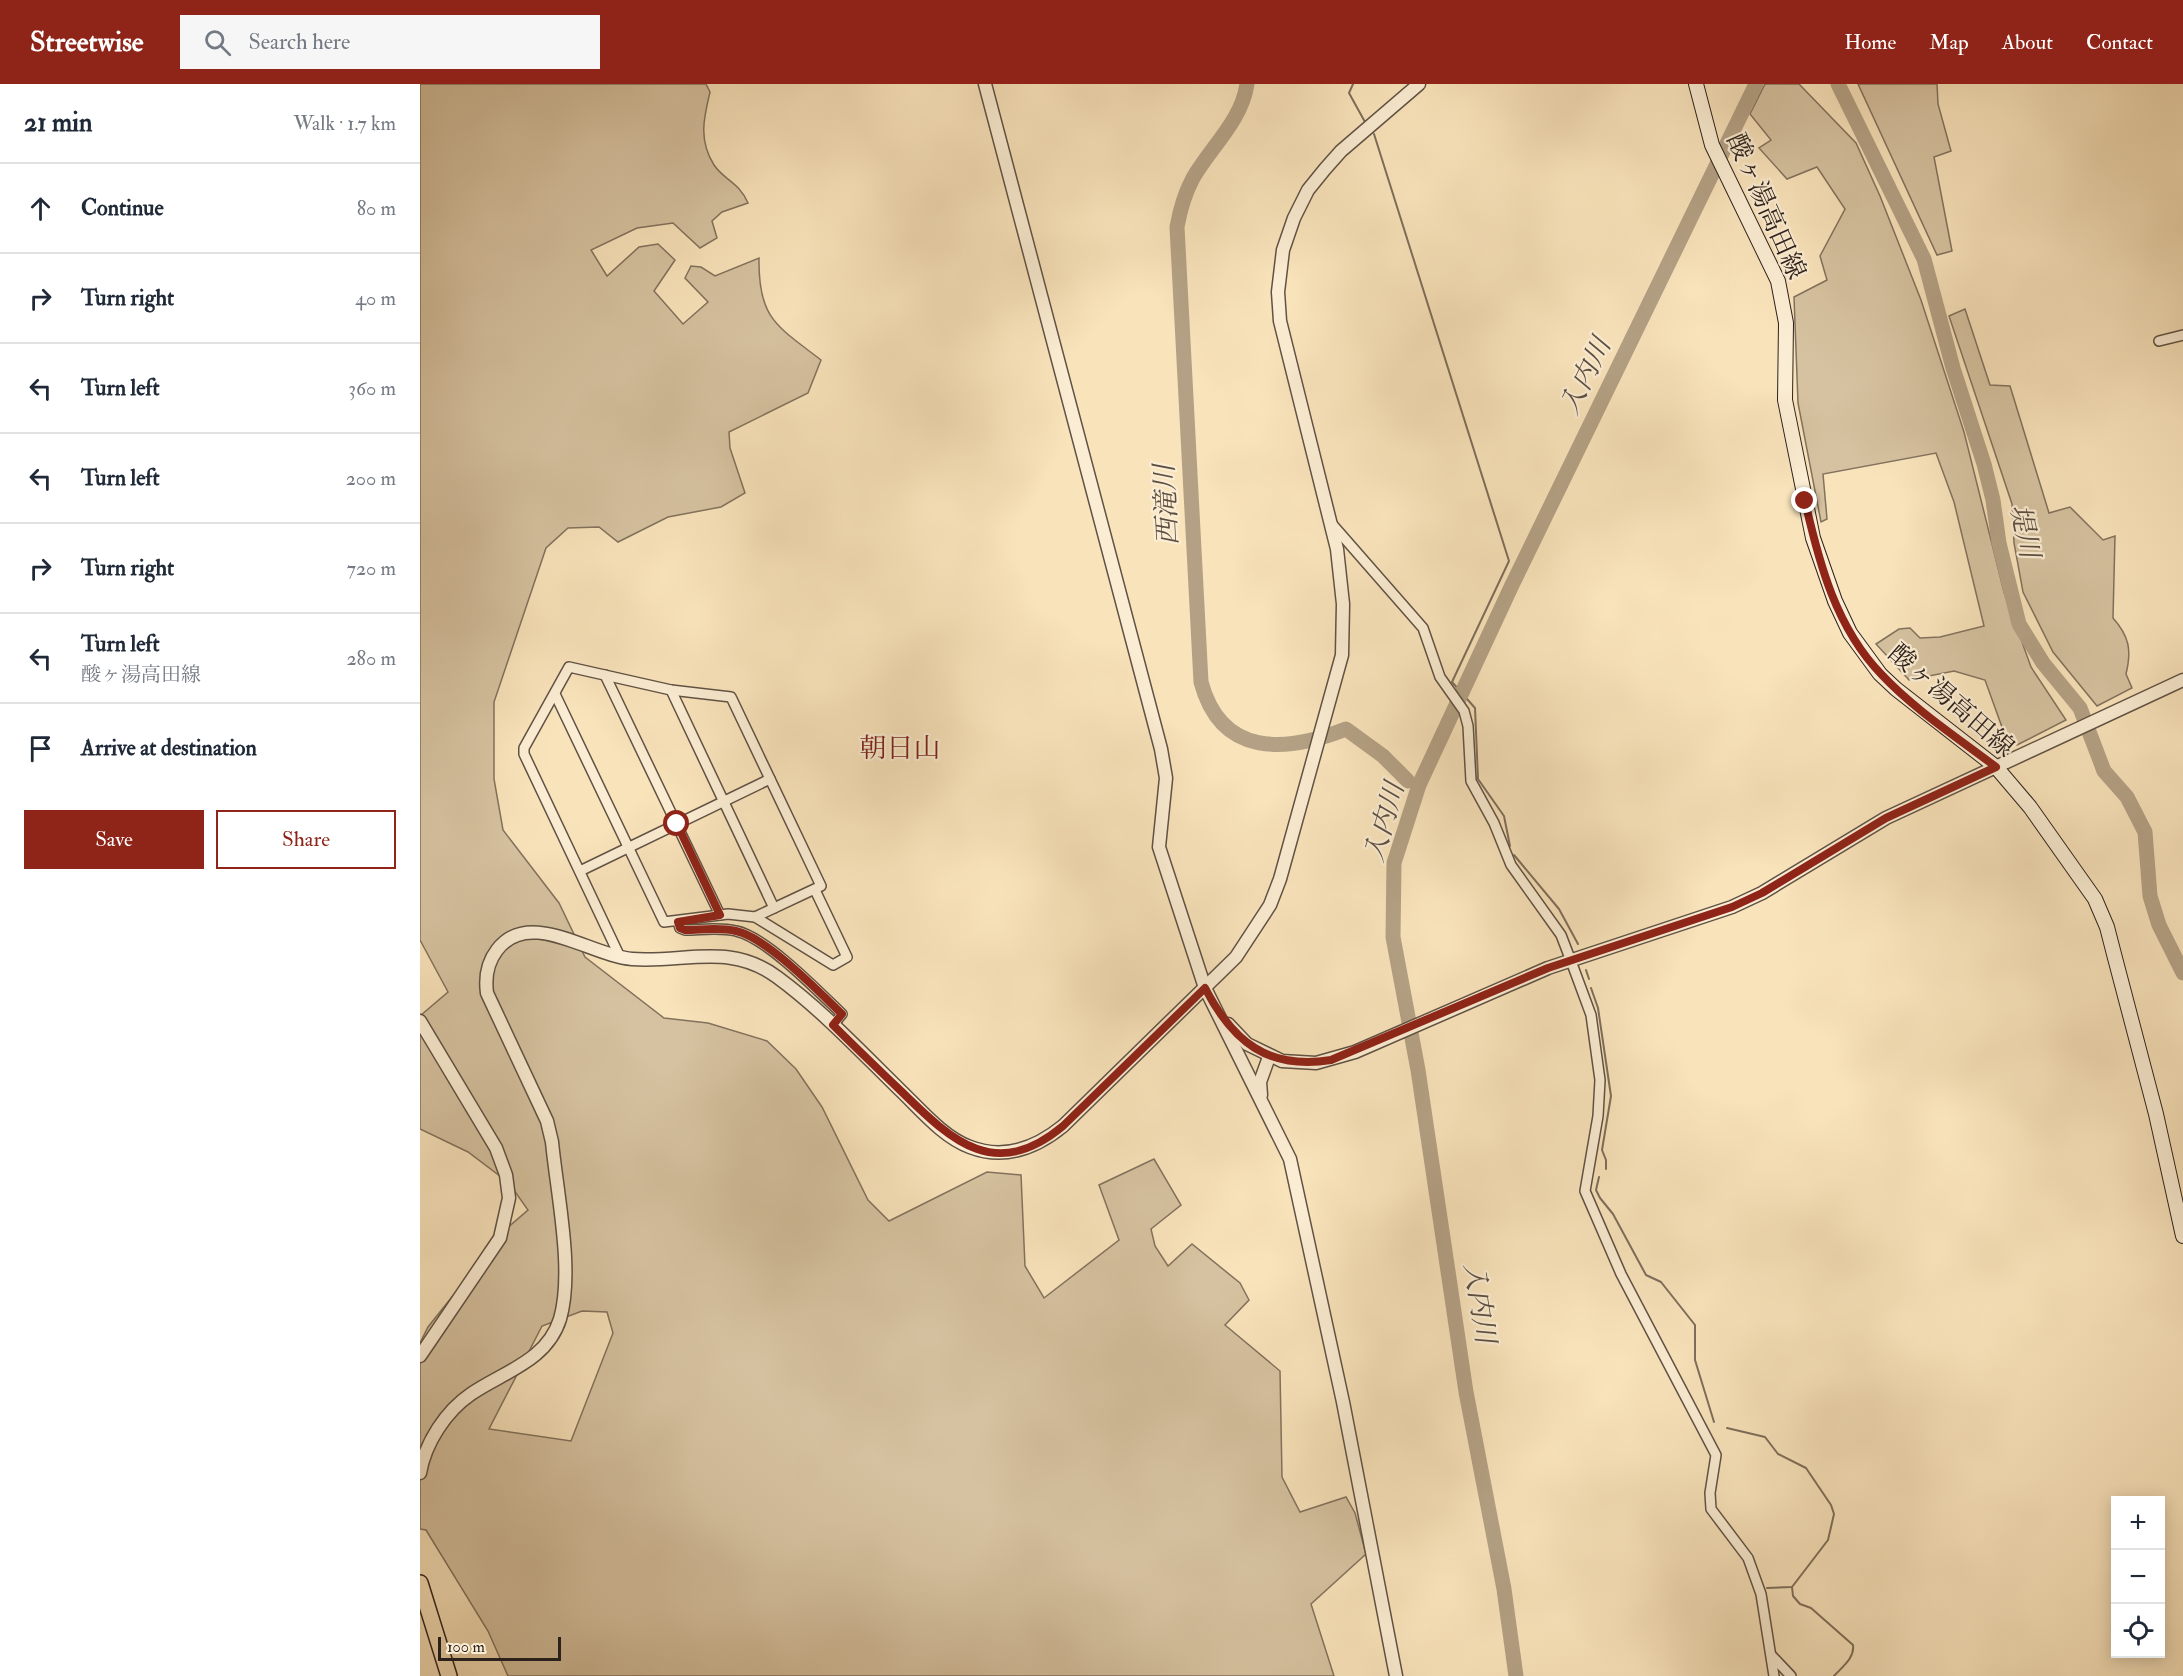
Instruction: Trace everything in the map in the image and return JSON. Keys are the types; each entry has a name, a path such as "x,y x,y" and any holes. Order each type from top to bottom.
{"main road":[{"name":"酸ヶ湯高田線","path":"1696,84 1712,146 1778,281 1786,322 1787,410 1813,538 1834,602 1850,633 1880,674 1996,767 2030,807 2078,872 2102,913 2156,1114 2179,1207 2183,1236"},
{"path":"420,1581 449,1676"}],"street":[{"path":"985,84 1161,749 1167,778 1159,847 1205,988 1290,1158 1297,1184 1396,1676"},
{"path":"420,1473 435,1433 457,1407 470,1394 526,1363 543,1348 559,1322 567,1290 553,1152 547,1121 490,1002 486,986 489,966 498,949 507,941 518,935 535,932 562,937 620,957 663,959 719,955 745,960 776,976 833,1025 952,1138 979,1150 1009,1152 1038,1143 1063,1126 1236,957 1270,905 1317,750 1342,655 1343,604 1331,522 1280,321 1278,292 1283,250 1294,218 1308,190 1325,168 1341,151 1419,84"},
{"path":"2159,341 2183,335"},
{"path":"1331,522 1423,628 1440,677 1464,711 1471,781 1494,823 1511,865 1561,935 1571,961 1591,1015 1600,1080 1598,1116 1585,1191 1621,1274 1716,1455 1710,1492 1711,1509 1748,1558 1761,1594 1774,1676"},
{"path":"555,694 664,922 720,915 754,917 821,886 731,697 671,690 569,667 523,751 620,957"},
{"path":"605,675 720,915"},
{"path":"1217,1013 1247,1044 1269,1057 1299,1064 1331,1060 1399,1034 1548,968 1732,907 1762,893 1886,818 2183,680"},
{"path":"671,690 774,908"},
{"path":"580,871 770,779"},
{"path":"754,917 833,965 847,957 815,890"},
{"path":"678,922 685,930 728,930 752,937 787,964 842,1014 833,1025"},
{"path":"420,1021 496,1148 506,1175 509,1198 500,1238 420,1356"},
{"path":"1261,1100 1260,1082 1269,1057"},
{"path":"1772,1656 1791,1676"}],"shaded area":[{"path":"420,84 706,84 710,92 704,119 704,138 709,156 718,170 741,191 748,203 722,212 712,221 717,238 700,248 673,223 637,228 591,250 607,276 639,247 658,244 675,260 654,291 683,324 708,302 685,278 691,266 701,267 715,276 759,258 762,295 773,319 821,360 808,393 729,432 730,448 745,493 721,507 668,517 618,542 599,527 568,528 546,548 494,702 494,779 503,830 559,903 585,957 664,1018 708,1023 767,1041 796,1069 822,1107 868,1200 889,1221 987,1172 1021,1175 1025,1266 1044,1298 1119,1240 1099,1185 1154,1159 1181,1205 1151,1229 1155,1246 1168,1266 1192,1244 1240,1283 1249,1300 1225,1325 1280,1371 1282,1477 1300,1512 1346,1497 1355,1513 1366,1554 1311,1604 1334,1676 508,1676 488,1631 426,1530 420,1529 420,1343 428,1327 507,1228 528,1210 509,1183 468,1152 420,1129 420,1016 448,992 420,940","holes":["582,1311 607,1312 613,1333 571,1441 489,1429 542,1326"]},
{"path":"1765,84 1799,84 1856,143 1880,196 1921,300 1964,432 2004,592 2031,667 2066,720 2017,745 2002,727 1985,680 1954,671 1909,680 1876,644 1899,629 1910,628 1920,638 1940,637 1984,626 1954,502 1936,453 1823,474 1827,519 1821,522 1798,403 1794,297 1827,280 1820,256 1845,209 1817,167 1787,179 1759,148 1771,140 1750,114"},
{"path":"1858,84 1937,84 1938,104 1951,151 1934,157 1952,251 1937,255"},
{"path":"1965,309 1990,385 2010,386 2049,513 2070,507 2103,540 2115,536 2113,618 2123,631 2128,644 2129,658 2126,674 2132,688 2097,706 2053,652 2023,592 2014,543 2012,504 1949,316"}],"waterway":[{"name":"西滝川","path":"1247,84 1239,110 1190,184 1177,227 1201,682 1210,707 1224,724 1240,736 1258,743 1279,744 1323,737 1346,729 1383,756 1408,781"},
{"path":"1353,84 1349,93 1365,122"},
{"name":"入内川","path":"1516,1676 1504,1589 1466,1392 1418,1070 1393,937 1394,863 1419,785 1512,585 1756,84"},
{"name":"堤川","path":"1838,84 1924,259 1953,368 1984,464 1993,500 1999,543 2019,624 2043,663 2080,708 2104,771 2127,797 2145,832 2150,896 2159,925 2183,973"},
{"path":"1374,134 1509,561 1452,682 1475,708 1478,779 1504,816 1510,846"},
{"path":"1514,855 1559,909 1578,944"},
{"path":"1586,970 1589,979"},
{"path":"1591,988 1598,1008 1611,1096 1602,1150 1606,1160 1606,1169"},
{"path":"1599,1177 1596,1190 1613,1214 1646,1275 1661,1282 1695,1325 1695,1360 1714,1422"},
{"path":"1727,1428 1765,1437 1778,1454 1806,1468 1831,1505 1834,1514 1828,1540 1792,1587 1767,1588"},
{"path":"1792,1587 1793,1596 1800,1604 1811,1608 1853,1645 1850,1658 1834,1676"}],"district":[{"name":"朝日山","path":"900,748"}],"route":[{"path":"677,824 720,915 678,922 680,928 736,931 752,937 766,947 842,1014 833,1025 952,1138 970,1147 989,1152 999,1153 1029,1148 1054,1133 1084,1107 1205,988 1217,1013 1247,1044 1265,1055 1299,1064 1331,1060 1548,968 1732,907 1795,874 1858,833 1886,818 1996,767 1896,689 1864,655 1834,602 1821,566 1805,501"}]}
